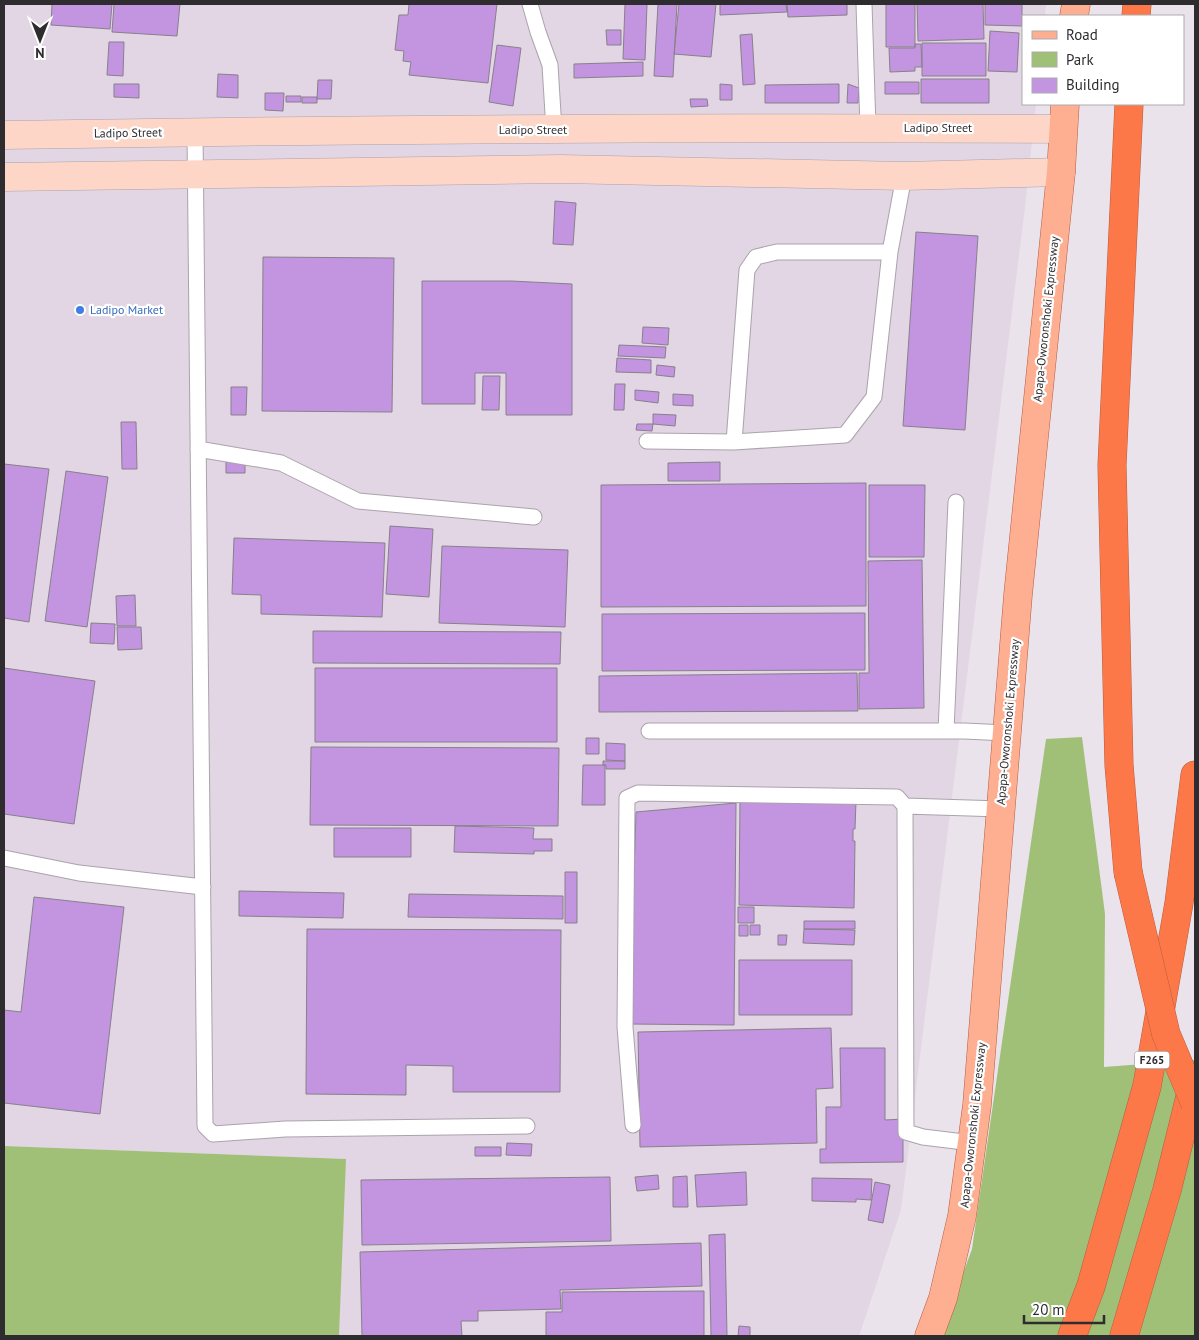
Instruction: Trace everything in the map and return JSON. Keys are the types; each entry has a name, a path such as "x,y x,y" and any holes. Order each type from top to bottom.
{"highway":[{"path":"1129,105 1112,466 1119,765 1128,872 1166,1034 1195,1103"},
{"name":"F265","path":"1072,1336 1091,1286 1147,1086 1179,903 1195,775"},
{"path":"1124,1336 1167,1190 1195,1076"}],"main road":[{"name":"Ladipo Street","path":"4,135 868,128 1064,116"},
{"name":"Apapa-Oworonshoki Expressway","path":"929,1336 943,1298 962,1216 972,1143 1018,595 1061,172 1064,116"},
{"path":"4,177 562,169 904,176 1061,172"}],"lane":[{"path":"530,4 550,65 554,130"},
{"path":"864,4 868,128"},
{"path":"195,132 205,1126 213,1134 285,1129 527,1126"},
{"path":"647,441 734,442 845,435 874,397 890,252 904,176"},
{"path":"734,442 747,270 756,257 778,252 890,252"},
{"path":"198,449 281,463 358,501 534,517"},
{"path":"946,731 956,502"},
{"path":"649,731 946,731 1007,733"},
{"path":"633,1125 625,1027 628,798 638,792 897,796 904,806 906,1132 923,1137 972,1143"},
{"path":"904,806 1001,809"},
{"path":"4,858 80,873 202,887"}],"shaded area":[{"path":"4,4 1046,4 1045,15 1022,15 1022,105 1036,105 1025,207 901,1210 859,1336 339,1336 345,1159 4,1146"}],"green space":[{"path":"1082,737 1105,914 1104,1067 1195,1060 1195,1336 940,1336 972,1249 1046,739"},
{"path":"4,1146 346,1159 339,1336 4,1336"}],"building":[{"path":"52,4 112,4 110,29 51,25"},
{"path":"114,4 180,4 177,36 112,32"},
{"path":"409,4 497,4 488,83 409,75 411,62 403,61 404,51 395,50 399,15 408,15"},
{"path":"625,4 647,4 645,60 623,59"},
{"path":"658,4 677,4 673,77 654,76"},
{"path":"679,4 716,4 711,57 674,54"},
{"path":"720,4 786,4 787,12 720,15"},
{"path":"787,4 847,4 847,15 788,17"},
{"path":"886,4 915,4 915,47 886,47"},
{"path":"917,4 983,4 984,39 918,41"},
{"path":"985,4 1022,4 1022,26 985,25"},
{"path":"606,30 621,30 621,45 607,45"},
{"path":"990,31 1019,33 1017,72 988,71"},
{"path":"752,34 755,84 743,85 740,35"},
{"path":"109,42 124,42 123,76 107,75"},
{"path":"922,43 986,43 986,76 922,76"},
{"path":"915,44 921,44 922,67 915,67 915,71 890,72 889,48 915,48"},
{"path":"497,45 521,48 513,106 489,102"},
{"path":"643,62 643,76 574,78 574,64"},
{"path":"218,74 238,75 238,98 217,97"},
{"path":"921,79 989,79 989,103 921,103"},
{"path":"318,80 332,80 331,99 317,99"},
{"path":"885,82 919,82 919,94 885,94"},
{"path":"114,84 139,84 139,98 114,97"},
{"path":"720,84 732,85 732,100 720,100"},
{"path":"839,84 839,103 765,103 765,85"},
{"path":"848,84 859,88 858,103 847,103"},
{"path":"265,93 284,93 283,111 265,110"},
{"path":"286,96 301,96 301,102 286,102"},
{"path":"302,97 317,97 317,103 302,103"},
{"path":"690,99 707,99 708,106 691,107"},
{"path":"555,201 576,203 573,245 553,244"},
{"path":"916,232 978,236 965,430 903,426"},
{"path":"263,257 394,258 392,412 262,411"},
{"path":"422,281 511,281 572,284 572,415 506,415 506,373 475,373 475,404 422,404"},
{"path":"643,327 669,328 668,345 642,343"},
{"path":"619,345 666,347 665,358 618,356"},
{"path":"617,358 651,360 651,373 616,372"},
{"path":"657,365 675,367 674,377 656,375"},
{"path":"483,376 500,376 499,410 482,410"},
{"path":"615,384 625,384 624,410 614,410"},
{"path":"231,387 247,387 246,415 231,415"},
{"path":"635,390 659,392 658,403 635,400"},
{"path":"673,394 693,395 693,406 673,405"},
{"path":"653,414 676,415 675,426 653,424"},
{"path":"121,422 136,422 137,469 122,469"},
{"path":"637,424 653,424 652,431 636,430"},
{"path":"226,460 245,460 245,473 226,473"},
{"path":"720,462 720,481 668,481 668,463"},
{"path":"4,464 49,469 29,622 4,618"},
{"path":"66,471 108,477 87,627 45,621"},
{"path":"866,483 866,606 601,607 601,485"},
{"path":"869,485 925,485 924,557 869,557"},
{"path":"390,526 433,529 429,597 386,594"},
{"path":"234,538 385,543 382,617 261,614 261,595 232,594"},
{"path":"442,546 568,550 565,627 439,623"},
{"path":"922,560 924,708 859,709 859,673 869,673 868,561"},
{"path":"135,595 136,626 117,626 116,596"},
{"path":"865,613 865,670 602,671 602,614"},
{"path":"91,623 115,624 114,644 90,643"},
{"path":"117,627 141,627 142,649 118,650"},
{"path":"313,631 561,632 560,664 313,663"},
{"path":"4,668 95,681 74,824 4,814"},
{"path":"315,668 557,668 557,742 315,742"},
{"path":"857,673 858,711 599,712 599,676"},
{"path":"586,738 599,738 599,754 586,754"},
{"path":"606,743 625,744 625,761 606,760"},
{"path":"311,747 559,748 558,826 310,825"},
{"path":"603,761 625,761 625,769 606,769"},
{"path":"583,765 605,765 605,805 582,805"},
{"path":"740,799 856,801 855,829 853,829 853,841 855,841 854,908 739,905"},
{"path":"736,803 734,1025 629,1024 636,812"},
{"path":"455,826 534,828 533,839 552,839 552,851 534,851 534,854 454,852"},
{"path":"334,828 411,828 411,857 334,857"},
{"path":"565,872 577,872 577,923 565,923"},
{"path":"239,891 344,893 343,918 239,916"},
{"path":"409,894 563,896 563,919 408,917"},
{"path":"34,897 124,907 100,1114 4,1103 4,1010 21,1012"},
{"path":"738,907 754,907 754,923 738,923"},
{"path":"804,921 855,921 855,929 804,929"},
{"path":"739,925 748,925 748,936 739,936"},
{"path":"750,925 760,925 760,935 750,935"},
{"path":"307,929 561,930 560,1092 453,1092 453,1066 406,1065 406,1095 306,1094"},
{"path":"804,929 855,930 854,945 803,943"},
{"path":"778,935 787,935 786,945 778,945"},
{"path":"739,960 852,960 852,1015 739,1015"},
{"path":"831,1028 833,1088 816,1089 817,1143 640,1147 638,1032"},
{"path":"840,1048 885,1048 885,1120 903,1119 903,1162 820,1163 820,1149 826,1149 826,1107 841,1107"},
{"path":"507,1143 532,1144 531,1156 506,1155"},
{"path":"475,1147 501,1147 501,1156 475,1156"},
{"path":"746,1172 747,1205 697,1207 695,1175"},
{"path":"658,1175 659,1189 637,1191 635,1177"},
{"path":"687,1176 688,1207 673,1207 673,1177"},
{"path":"610,1177 611,1241 362,1245 361,1180"},
{"path":"812,1178 872,1179 871,1200 856,1199 856,1202 812,1201"},
{"path":"875,1182 890,1185 883,1223 868,1220"},
{"path":"725,1234 727,1336 711,1336 709,1235"},
{"path":"701,1243 702,1286 560,1290 561,1309 478,1311 478,1321 461,1321 462,1336 362,1336 360,1252"},
{"path":"704,1291 704,1336 546,1336 546,1312 562,1312 562,1292"},
{"path":"739,1326 750,1327 750,1336 738,1336"}],"place":[{"name":"Ladipo Market","path":"80,310"}]}
